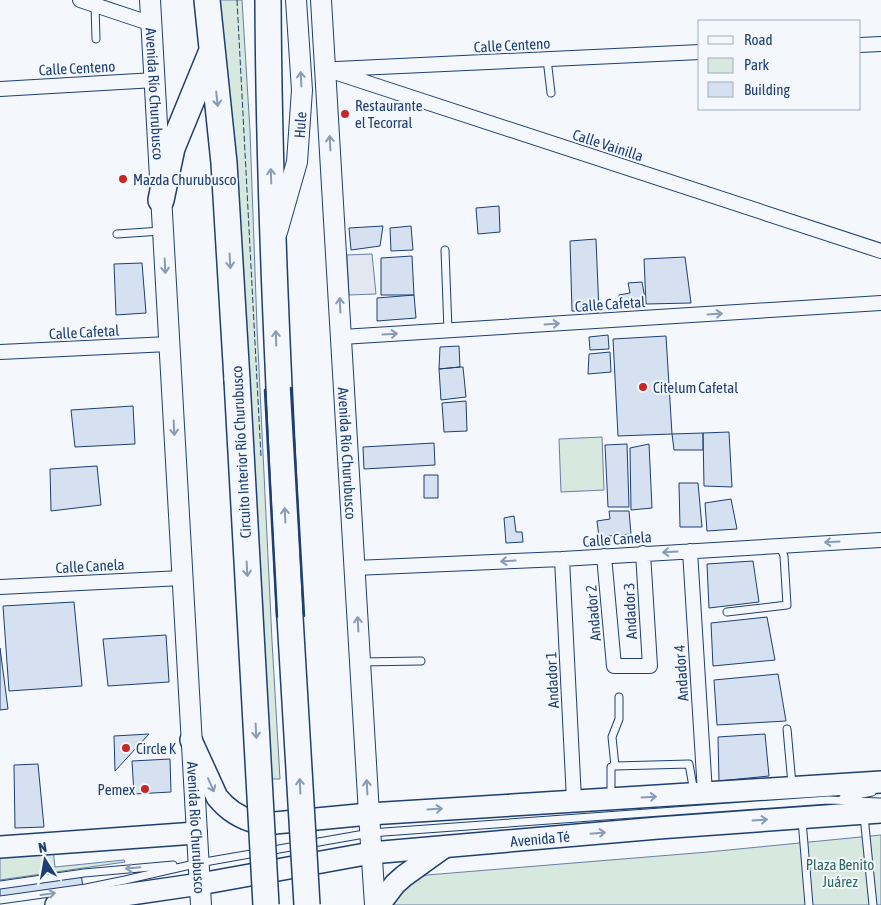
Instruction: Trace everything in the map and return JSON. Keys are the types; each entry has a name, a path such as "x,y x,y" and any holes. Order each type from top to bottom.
{"highway":[{"name":"Circuito Interior Río Churubusco","path":"207,0 224,163 266,905"},
{"path":"268,0 268,86 278,387 306,905"},
{"path":"161,200 172,148 212,50"}],"main road":[{"name":"Avenida Río Churubusco","path":"150,0 201,895"},
{"name":"Hule","path":"273,246 297,162 302,90 296,0"},
{"name":"Avenida Río Churubusco","path":"322,0 375,905"},
{"path":"191,740 217,797 223,805 237,815 255,823 370,833"},
{"name":"Avenida Té","path":"56,905 201,895 370,833 574,800 881,782"},
{"name":"Avenida Té","path":"370,833 445,847 802,818 875,809"},
{"path":"0,847 196,833"},
{"path":"379,905 395,884 404,876 445,847"}],"street":[{"path":"80,0 152,24"},
{"path":"861,45 881,44"},
{"name":"Calle Centeno","path":"325,70 698,52"},
{"name":"Calle Vainilla","path":"325,70 881,250"},
{"name":"Calle Centeno","path":"0,89 155,80"},
{"name":"Calle Cafetal","path":"342,337 881,304"},
{"name":"Calle Cafetal","path":"0,352 169,344"},
{"name":"Calle Canela","path":"355,568 562,559 881,540"},
{"name":"Andador 4","path":"690,550 700,793"},
{"name":"Andador 3","path":"614,666 650,666 643,553"},
{"name":"Andador 2","path":"604,556 614,666"},
{"name":"Andador 1","path":"562,559 574,800"},
{"name":"Calle Canela","path":"0,587 182,578"}],"lane":[{"path":"95,5 96,40"},
{"path":"547,59 551,93"},
{"path":"117,234 163,231"},
{"path":"445,250 448,330"},
{"path":"727,612 787,605 784,556 780,545"},
{"path":"360,662 421,661"},
{"path":"615,766 612,737 619,720 619,698"},
{"path":"787,730 792,787"},
{"path":"611,799 611,767 615,766 689,764 700,793"},
{"path":"0,900 86,888 198,863 370,833 828,800 881,790"},
{"path":"828,800 875,809 873,905"},
{"path":"802,818 810,905"},
{"path":"0,885 84,873 198,863"}],"green space":[{"path":"215,0 242,0 250,131 257,327 280,779 263,779"},
{"path":"602,437 604,490 561,492 559,439"},
{"name":"Plaza Benito Juárez","path":"881,835 881,905 386,905 405,883 427,875 708,852"},
{"path":"53,849 55,867 124,860 125,862 0,880 0,853"}],"shaded area":[{"path":"372,254 376,294 349,295 347,255"}],"building":[{"path":"499,206 500,232 478,234 476,208"},
{"path":"383,226 380,246 351,250 349,228"},
{"path":"411,226 413,250 391,251 390,228"},
{"path":"596,239 599,312 572,311 570,241"},
{"path":"412,256 414,295 381,295 381,258"},
{"path":"685,257 691,303 646,304 644,259"},
{"path":"142,263 146,313 116,315 114,264"},
{"path":"642,282 646,304 621,305 619,295 630,293 628,283"},
{"path":"414,295 416,318 377,321 377,298"},
{"path":"608,335 609,349 590,350 589,337"},
{"name":"Citelum Cafetal","path":"666,336 672,434 618,436 613,339"},
{"path":"459,346 460,367 439,369 440,347"},
{"path":"610,352 611,372 588,374 589,354"},
{"path":"463,367 466,397 441,400 439,369"},
{"path":"466,401 467,431 444,432 442,403"},
{"path":"133,406 135,444 75,447 71,410"},
{"path":"729,432 732,487 704,486 703,433"},
{"path":"703,433 703,450 674,450 672,434"},
{"path":"434,443 435,465 364,469 363,447"},
{"path":"627,444 629,507 608,507 605,445"},
{"path":"649,444 652,508 631,510 630,448"},
{"path":"97,466 101,505 51,511 50,469"},
{"path":"424,475 438,475 438,498 424,498"},
{"path":"679,483 698,483 702,527 680,527"},
{"path":"731,499 737,529 707,531 705,503"},
{"path":"609,511 629,511 631,534 599,537 597,521 610,519"},
{"path":"514,516 516,532 522,532 523,542 506,543 504,518"},
{"path":"753,561 759,602 709,608 707,564"},
{"path":"74,602 82,686 9,691 3,606"},
{"path":"767,617 775,660 713,666 711,623"},
{"path":"166,635 169,682 108,686 103,639"},
{"path":"0,648 8,709 0,710"},
{"path":"778,674 786,721 717,725 714,680"},
{"path":"149,734 115,771 114,736"},
{"path":"765,734 769,776 719,781 718,737"},
{"path":"170,759 171,792 134,794 132,761"},
{"path":"38,764 44,827 15,828 14,765"},
{"path":"81,873 83,888 0,899 0,884"}],"fence":[{"path":"237,0 261,457"}],"wall":[{"path":"291,388 304,616"},
{"path":"265,390 277,617"}],"place":[{"name":"Restaurante el Tecorral","path":"345,114"},
{"name":"Mazda Churubusco","path":"123,179"},
{"name":"Citelum Cafetal","path":"643,387"},
{"name":"Circle K","path":"126,748"},
{"name":"Pemex","path":"145,789"}]}
